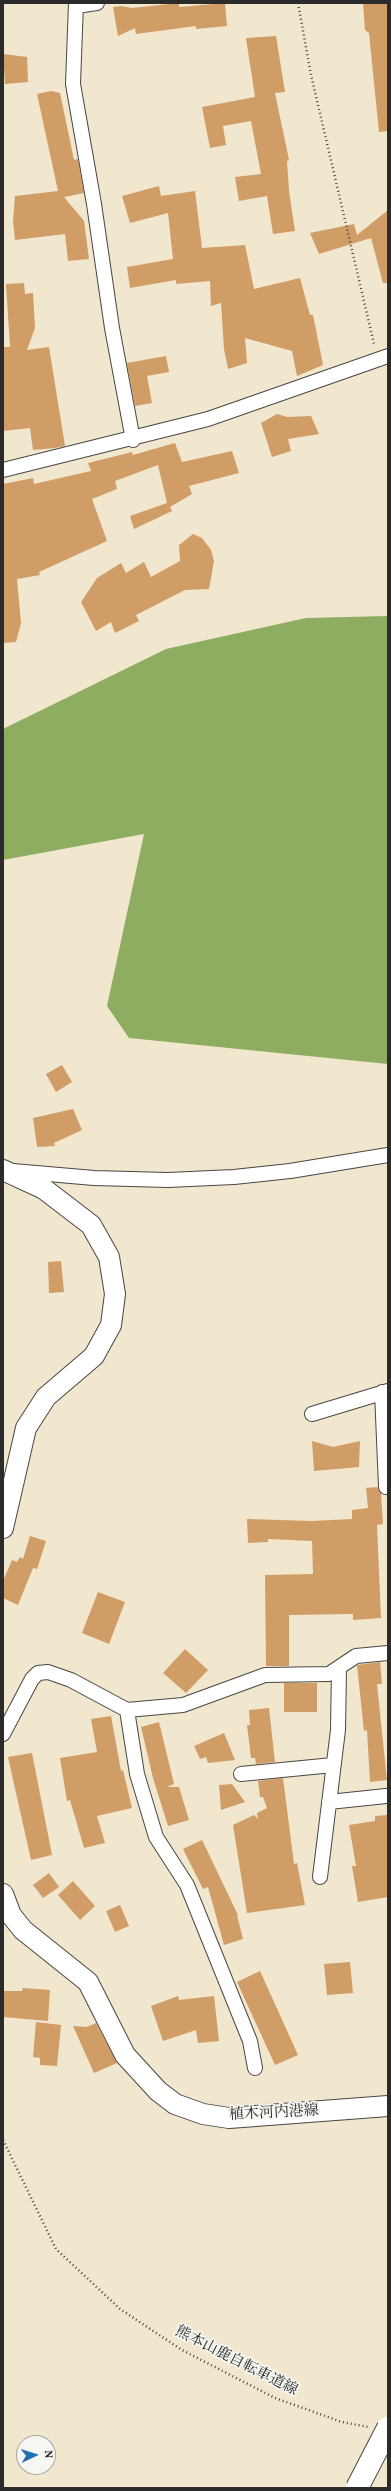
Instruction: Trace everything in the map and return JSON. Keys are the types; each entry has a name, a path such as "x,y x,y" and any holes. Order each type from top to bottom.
{"highway":[{"path":"357,2488 380,2428"}],"main road":[{"path":"3,1170 44,1189 92,1225 109,1257 115,1294 111,1325 94,1356 46,1397 26,1428 3,1528"},
{"name":"植木河内港線","path":"3,1894 11,1915 23,1930 88,1982 125,2055 158,2091 175,2104 203,2114 229,2118 388,2106"}],"street":[{"path":"98,3 76,5 73,84 94,204 112,328 133,440"},
{"path":"3,470 105,444 133,440 208,419 383,358"},
{"path":"3,1170 94,1178 168,1180 234,1177 290,1171 388,1155"},
{"path":"312,1414 385,1391 386,1487"},
{"path":"3,1734 32,1679 38,1673 48,1672 71,1680 127,1710 183,1705 265,1675 329,1674 356,1656 388,1654"},
{"path":"320,1877 338,1730 339,1668"},
{"path":"127,1710 137,1774 156,1838 187,1885 250,2041 255,2068"},
{"path":"241,1774 334,1765"},
{"path":"329,1802 386,1796"}],"path":[{"path":"298,3 313,82 383,358"},
{"name":"熊本山鹿自転車道線","path":"3,2140 56,2249 120,2309 182,2350 275,2398 342,2422 380,2428"}],"green space":[{"path":"388,616 388,1064 129,1038 107,1006 144,834 3,860 3,729 166,649 306,618"}],"building":[{"path":"179,3 179,7 225,3 227,26 196,29 196,26 136,34 135,28 118,36 113,7 121,6 132,8"},
{"path":"363,3 388,3 388,131 379,132 369,33 365,30"},
{"path":"276,36 285,92 275,93 289,160 287,161 289,191 295,231 273,234 267,196 239,201 235,177 261,174 251,121 223,126 226,145 210,148 202,107 255,97 246,38"},
{"path":"3,54 27,57 28,82 5,84"},
{"path":"51,91 60,93 74,160 78,159 84,193 64,197 84,221 89,259 68,261 65,234 15,240 13,221 15,196 58,191 37,94"},
{"path":"159,186 161,196 195,191 202,248 245,245 254,289 300,278 310,315 313,315 323,365 297,376 292,351 245,338 247,363 228,369 224,349 221,303 211,306 210,281 176,284 176,280 130,288 127,267 173,259 168,213 130,223 122,196"},
{"path":"388,210 388,283 383,283 371,238 319,254 310,233 354,224 357,235"},
{"path":"24,283 25,294 33,293 35,328 27,350 49,347 65,446 33,450 30,428 3,431 3,347 10,347 6,284"},
{"path":"166,356 169,372 147,376 152,403 135,406 127,363"},
{"path":"277,414 287,417 311,416 319,434 288,439 291,451 272,457 261,423"},
{"path":"175,443 182,462 232,451 239,473 189,486 192,494 170,507 172,511 134,529 130,516 167,503 158,465 115,481 117,489 92,499 107,541 39,572 40,575 17,579 21,623 16,642 3,643 3,484 33,478 34,484 91,471 88,463 132,452 133,455"},
{"path":"193,534 202,538 211,550 214,561 209,589 185,590 136,615 139,621 115,633 111,622 96,631 81,602 97,578 121,563 126,573 144,562 151,577 180,561 179,545"},
{"path":"62,1065 72,1082 56,1092 46,1074"},
{"path":"73,1109 82,1130 54,1143 55,1146 37,1147 33,1118"},
{"path":"61,1261 64,1292 49,1293 48,1262"},
{"path":"312,1441 333,1447 360,1441 359,1467 314,1471"},
{"path":"377,1487 381,1493 383,1524 377,1525 381,1618 353,1620 353,1614 289,1615 289,1666 266,1666 265,1575 313,1574 312,1541 268,1539 268,1542 248,1543 247,1519 312,1521 352,1519 352,1510 368,1508 366,1488"},
{"path":"30,1536 46,1541 37,1569 33,1568 18,1605 3,1598 3,1581 12,1560 17,1562 20,1557 23,1559"},
{"path":"98,1592 125,1602 109,1644 82,1633"},
{"path":"185,1649 208,1670 186,1693 163,1673"},
{"path":"380,1662 382,1684 377,1684 387,1780 370,1782 367,1730 364,1731 357,1665"},
{"path":"284,1683 317,1683 317,1712 284,1712"},
{"path":"269,1708 275,1762 256,1764 255,1758 251,1758 247,1725 250,1725 249,1710"},
{"path":"111,1716 121,1771 123,1770 132,1808 97,1816 105,1843 84,1848 70,1800 67,1801 60,1758 97,1752 91,1719"},
{"path":"159,1722 174,1784 167,1787 179,1787 189,1820 168,1826 153,1778 141,1727"},
{"path":"224,1733 235,1760 208,1763 206,1757 200,1759 194,1746"},
{"path":"32,1753 52,1855 31,1860 8,1757"},
{"path":"283,1778 294,1864 297,1863 305,1905 247,1913 233,1825 254,1815 258,1819 257,1813 267,1808 263,1797 260,1797 258,1781"},
{"path":"232,1784 245,1802 221,1810 219,1785"},
{"path":"388,1815 388,1897 358,1902 352,1866 356,1866 349,1825 375,1821 375,1816"},
{"path":"202,1840 238,1915 243,1939 224,1945 208,1887 203,1889 183,1849"},
{"path":"49,1873 59,1887 43,1898 33,1885"},
{"path":"73,1881 95,1906 80,1920 58,1895"},
{"path":"120,1905 129,1926 115,1932 106,1911"},
{"path":"350,1962 353,1993 327,1995 324,1964"},
{"path":"260,1971 298,2055 275,2065 237,1982"},
{"path":"23,1988 50,1990 48,2021 3,2017 3,1991 22,1991"},
{"path":"178,1996 179,2000 214,1996 219,2041 198,2043 196,2030 163,2041 151,2006"},
{"path":"36,2022 61,2025 57,2066 40,2065 40,2058 33,2057"},
{"path":"96,2023 117,2063 94,2073 73,2026 87,2027"}]}
